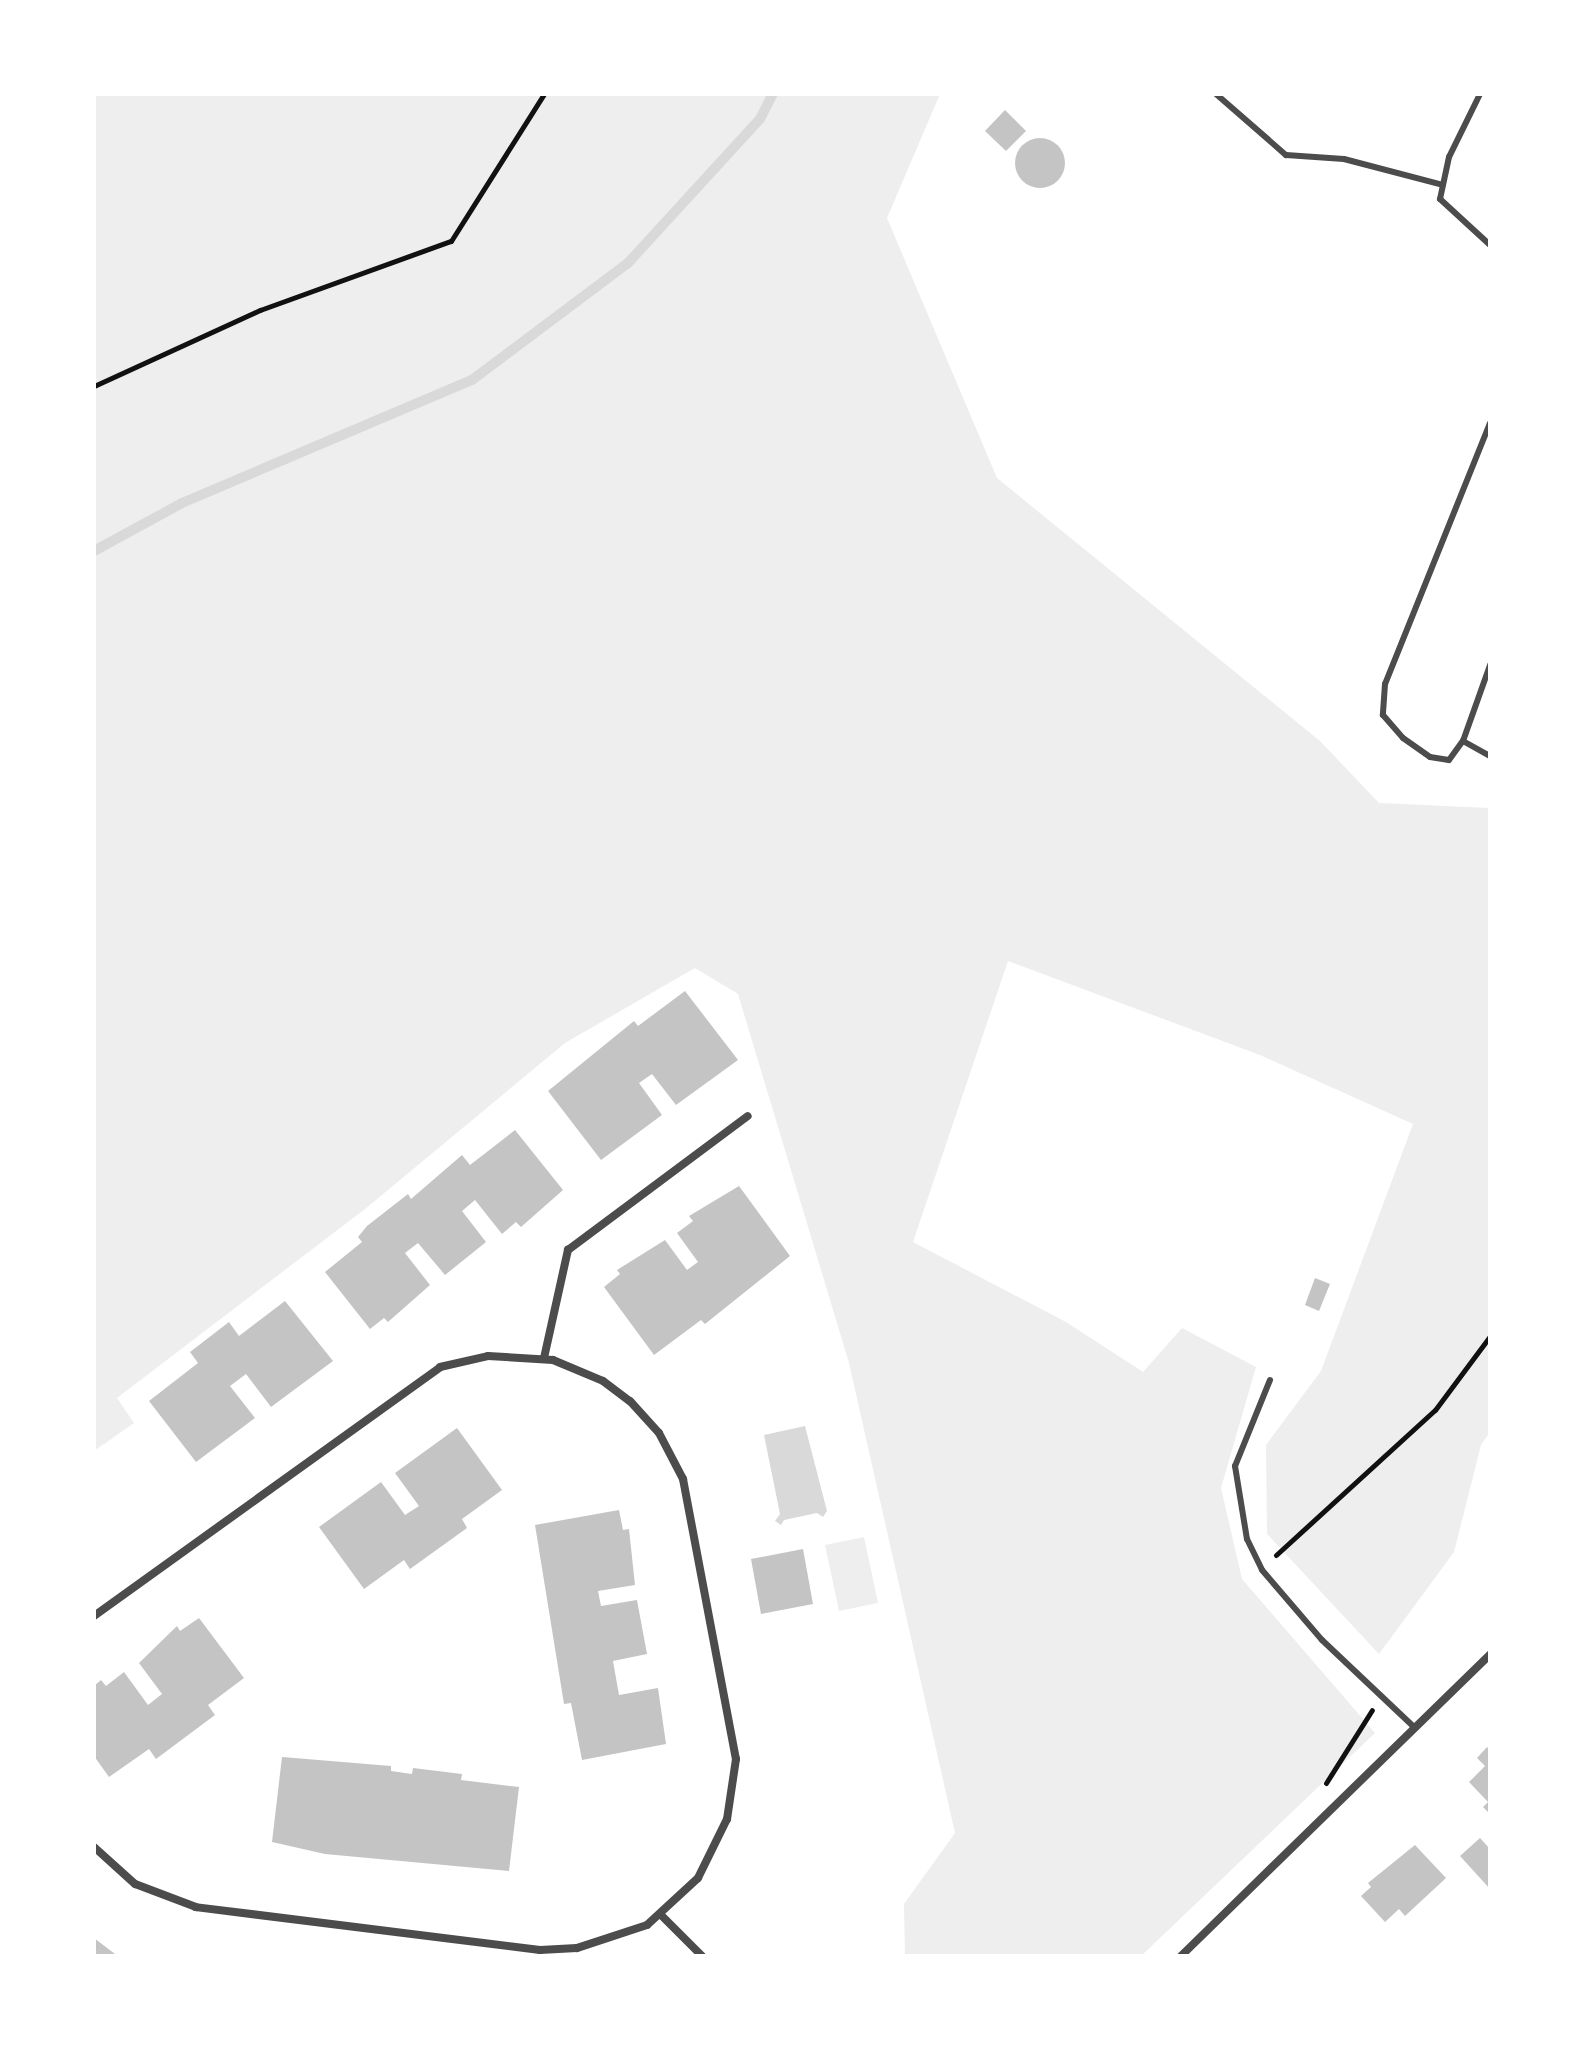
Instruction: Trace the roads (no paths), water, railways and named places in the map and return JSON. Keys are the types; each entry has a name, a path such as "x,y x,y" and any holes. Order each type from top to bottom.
{"street":[{"path":"544,1358 568,1250 748,1116"},
{"path":"94,1616 440,1367 488,1356 544,1358 574,1366 630,1401 659,1433 683,1479 736,1759 727,1819 698,1878 661,1915 607,1942 540,1950 196,1907 135,1884 94,1847"},
{"path":"1181,1956 1490,1654"},
{"path":"661,1915 702,1956"}],"lane":[{"path":"1216,94 1286,155 1344,159 1443,185"},
{"path":"1480,94 1449,157 1440,199 1490,245"},
{"path":"1490,423 1385,684 1383,715 1403,738 1430,757 1449,760 1463,741 1490,665"},
{"path":"1463,741 1490,756"},
{"path":"1270,1380 1235,1466 1247,1539 1262,1570 1322,1640 1414,1727"}],"waterway":[{"path":"94,551 182,503 472,380 628,263 760,119 773,94"}]}
